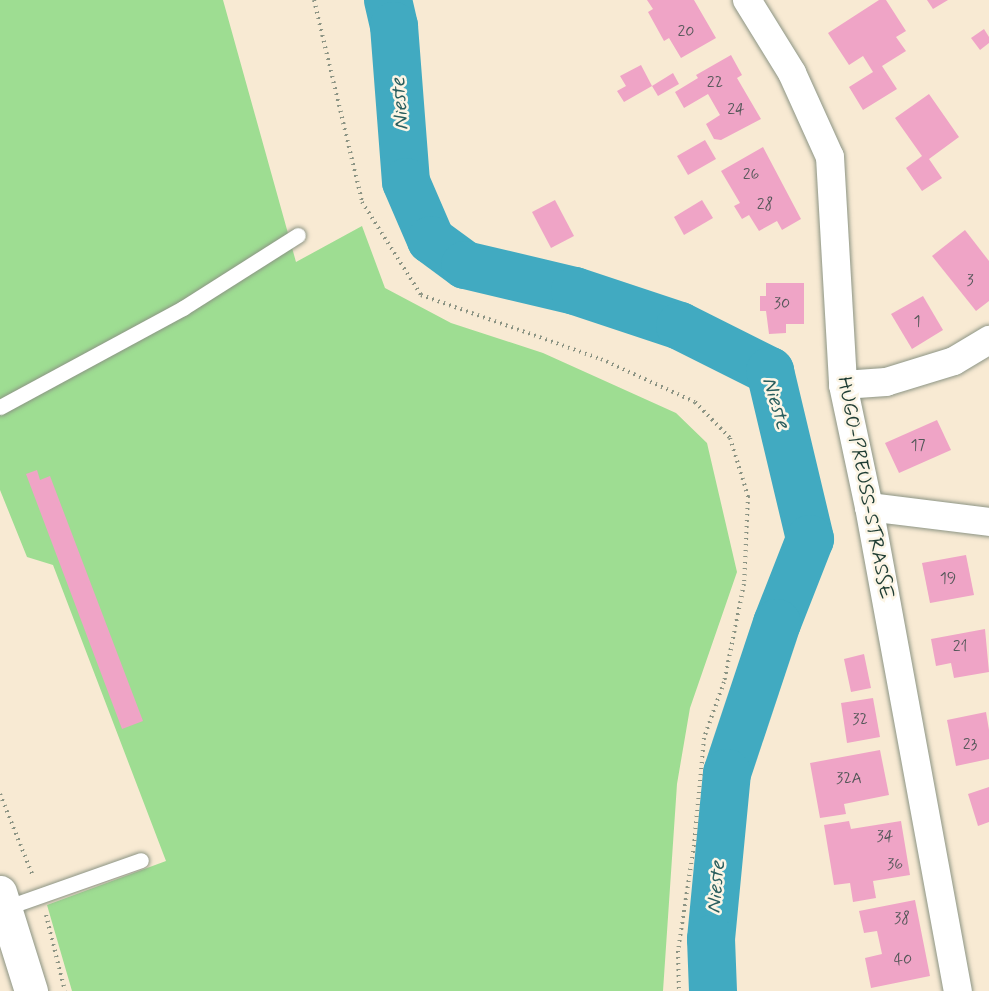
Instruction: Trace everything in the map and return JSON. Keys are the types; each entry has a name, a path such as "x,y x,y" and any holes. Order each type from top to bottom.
{"street":[{"name":"HUGO-PREUSS-STRASSE","path":"747,0 792,73 830,157 843,385 869,507 958,991"},
{"path":"843,385 886,382 954,361 989,340"},
{"path":"869,507 989,522"},
{"path":"3,900 31,991"}],"lane":[{"path":"0,407 183,308 298,235"},
{"path":"3,900 141,860"}],"path":[{"path":"314,0 362,202 421,295 601,359 695,402 730,438 748,496 744,584 724,682 704,738 694,846 678,951 679,991"}],"green space":[{"path":"0,0 223,0 296,262 362,226 385,288 451,323 543,353 676,413 707,443 737,572 690,708 677,784 663,991 72,991 47,905 166,861 53,565 27,557 0,490"}],"building":[{"path":"647,0 694,0 716,38 681,58 669,38 664,41 648,12 653,9"},
{"path":"879,0 886,0 906,31 896,37 906,51 882,66 897,89 863,110 849,87 873,72 863,56 849,65 828,33"},
{"path":"927,0 948,0 933,9"},
{"path":"984,29 989,37 989,43 980,50 971,38"},
{"path":"731,55 742,75 737,78 761,119 721,140 714,139 706,124 720,115 708,94 684,108 675,92 698,78 696,75"},
{"path":"641,65 652,86 624,102 617,91 626,86 620,76"},
{"path":"673,73 679,84 658,96 652,86"},
{"path":"929,94 959,137 929,159 942,178 922,191 906,168 922,156 895,118"},
{"path":"705,140 716,159 688,175 677,156"},
{"path":"763,147 801,219 782,230 777,221 759,231 749,215 742,219 734,206 740,203 721,171"},
{"path":"555,200 574,236 551,248 532,212"},
{"path":"702,200 713,218 684,235 674,217"},
{"path":"965,230 989,261 989,301 976,311 932,256"},
{"path":"766,283 804,283 804,324 786,324 786,333 769,334 766,311 760,311 760,296 766,296"},
{"path":"923,296 943,330 912,349 891,314"},
{"path":"937,420 951,450 899,473 885,443"},
{"path":"37,470 40,480 50,476 143,721 122,729 26,474"},
{"path":"966,555 974,595 930,603 922,563"},
{"path":"985,629 989,672 954,678 951,663 936,666 931,639"},
{"path":"864,654 871,688 851,692 844,659"},
{"path":"873,698 880,737 847,743 841,703"},
{"path":"986,712 989,730 989,759 956,766 947,720"},
{"path":"880,750 889,795 844,804 846,814 820,818 810,763"},
{"path":"989,787 989,822 978,826 968,794"},
{"path":"849,821 851,829 901,821 910,875 873,881 876,898 853,902 850,883 834,885 824,825"},
{"path":"915,900 930,976 871,988 865,958 882,954 877,931 864,933 859,911"}],"waterway":[{"name":"Nieste","path":"388,0 394,26 406,182 431,240 465,265 575,291 680,326 770,371 810,539 777,623 727,773 711,939 713,991"}]}
